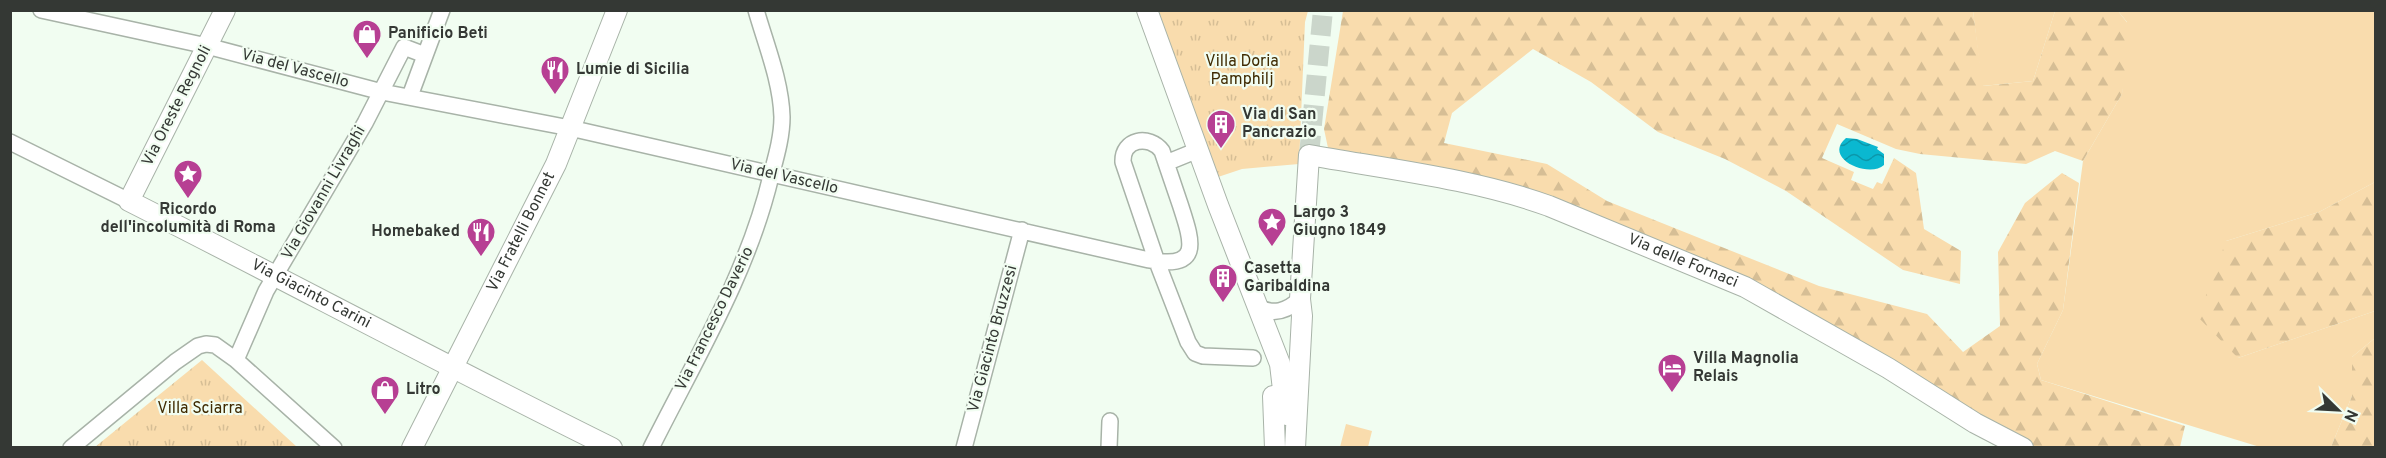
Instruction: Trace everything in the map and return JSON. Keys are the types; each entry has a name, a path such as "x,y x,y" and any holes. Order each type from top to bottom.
{"street":[{"name":"Via del Vascello","path":"41,10 207,46 382,92 570,128 1157,262"},
{"name":"Via Oreste Regnoli","path":"129,201 225,10"},
{"path":"410,96 442,10"},
{"name":"Via Fratelli Bonnet","path":"412,447 556,164 616,10"},
{"name":"Via Francesco Daverio","path":"651,447 737,281 750,248 772,175 781,130 780,101 776,77 756,10"},
{"path":"1147,10 1277,357 1283,379 1286,447"},
{"name":"Via Giovanni Livraghi","path":"236,360 264,296 382,92 404,47 425,55"},
{"path":"1157,262 1179,261 1187,255 1191,244 1190,234 1159,147 1143,140 1129,145 1123,159 1157,262 1188,342 1195,353 1203,356 1253,358"},
{"name":"Via Giacinto Carini","path":"10,142 612,447"},
{"path":"1166,163 1198,150"},
{"name":"Via delle Fornaci","path":"1300,299 1309,155 1427,176 1522,197 1549,206 1745,287 1888,368 1975,423 2023,447"},
{"name":"Via Giacinto Bruzzesi","path":"964,447 1022,230"},
{"path":"1257,306 1266,310 1280,311 1290,308 1300,299"},
{"path":"1275,447 1273,376 1277,357 1300,299"},
{"path":"1295,447 1302,316 1300,299"},
{"path":"71,447 194,348 211,344 220,347 236,360 334,447"},
{"path":"1109,447 1110,421"}],"green space":[{"name":"Villa Doria Pamphilj","path":"1159,11 1308,11 1305,22 1299,164 1242,169 1218,177 1181,81"},
{"path":"1343,11 1973,11 1983,86 2033,81 2055,11 2118,11 2133,30 2122,94 2083,161 2055,151 2026,164 1920,154 1896,149 1837,124 1822,158 1854,172 1851,180 1873,189 1877,182 1882,184 1894,158 1916,173 1924,229 1961,251 1960,284 1903,270 1786,191 1725,159 1658,132 1591,82 1533,49 1452,113 1444,143 1547,164 1607,201 1819,286 1927,314 1963,352 2000,326 1998,252 2025,203 2062,173 2079,183 2063,310 2037,364 2041,380 2185,426 2180,447 2035,447 1975,418 1861,344 1558,204 1328,148 1324,129"},
{"path":"1973,11 2055,11 2033,81 1982,86"},
{"path":"2118,11 2375,11 2375,182 2319,212 2226,241 2238,358 2375,311 2375,338 2352,357 2352,396 2331,447 2260,447 2041,380 2037,364 2063,310 2083,161 2122,94 2127,22"},
{"path":"2375,182 2375,311 2238,358 2198,317 2226,241 2319,212"},
{"path":"2375,338 2375,447 2331,447 2352,396 2352,357"},
{"name":"Villa Sciarra","path":"202,360 297,447 95,447"},
{"path":"1346,424 1372,431 1368,447 1340,447"}],"water":[{"path":"1846,138 1857,139 1878,147 1877,149 1884,154 1884,165 1868,170 1850,164 1840,153 1840,145"}],"tunnel":[{"path":"1309,155 1323,10"}],"place":[{"name":"Panificio Beti","path":"367,60"},
{"name":"Lumie di Sicilia","path":"555,96"},
{"name":"Via di San Pancrazio","path":"1221,150"},
{"name":"Ricordo dell'incolumità di Roma","path":"188,200"},
{"name":"Largo 3 Giugno 1849","path":"1272,248"},
{"name":"Homebaked","path":"481,258"},
{"name":"Casetta Garibaldina","path":"1223,304"},
{"name":"Villa Magnolia Relais","path":"1672,394"},
{"name":"Litro","path":"385,416"}]}
